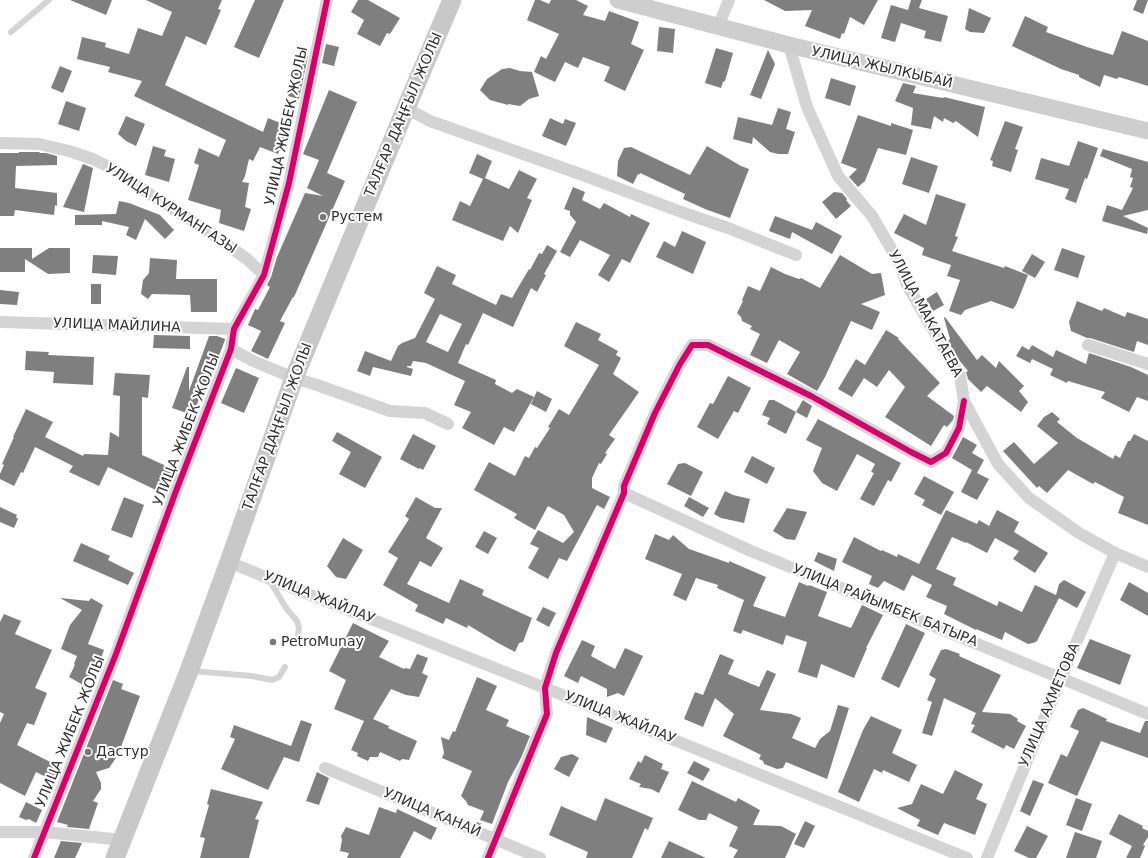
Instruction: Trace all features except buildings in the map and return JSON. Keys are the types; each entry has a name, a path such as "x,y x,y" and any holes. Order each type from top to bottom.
{"main road":[{"name":"ТАЛҒАР ДАҢҒЫЛ ЖОЛЫ","path":"116,858 230,562 294,378 452,0"}],"street":[{"name":"УЛИЦА ЖИБЕК ЖОЛЫ","path":"34,858 116,654 176,491 231,349 234,329 264,275 289,183 326,0"},
{"name":"УЛИЦА ЖЫЛКЫБАЙ","path":"618,0 789,45 1148,131"},
{"path":"718,27 728,0"},
{"name":"УЛИЦА МАКАТАЕВА","path":"789,45 807,107 838,176 872,216 899,262 907,285 960,376 964,401 998,464 1029,498 1080,533 1115,553 1148,567"},
{"path":"406,108 430,121 728,228 796,255"},
{"name":"УЛИЦА КУРМАНГАЗЫ","path":"0,142 39,144 69,151 93,159 117,170 151,196 205,229 247,259 264,275"},
{"name":"УЛИЦА МАЙЛИНА","path":"0,322 234,329"},
{"path":"488,858 547,714 545,688 556,653 624,493 624,486 655,413 680,364 692,345 708,344 811,396 931,462 946,454 959,428 964,401"},
{"path":"1088,345 1148,364"},
{"path":"231,349 253,361 294,378 390,411 425,413 448,424"},
{"name":"УЛИЦА РАЙЫМБЕК БАТЫРА","path":"624,493 751,550 1148,714"},
{"name":"УЛИЦА АХМЕТОВА","path":"988,858 1060,678 1115,553"},
{"name":"УЛИЦА ЖАЙЛАУ","path":"230,562 967,858"},
{"name":"УЛИЦА КАНАЙ","path":"324,768 540,858"},
{"path":"0,832 44,832 123,840"}],"lane":[{"path":"11,32 49,0"},
{"path":"268,578 286,608 297,621 299,628 298,635"},
{"path":"188,671 252,676 272,680 279,677 285,667"}],"cycle path":[{"path":"34,858 116,654 176,491 231,349 234,329 264,275 289,183 327,0"},
{"path":"488,858 547,714 545,688 556,653 624,493 624,486 655,413 680,364 692,345 708,345 811,396 931,462 946,453 959,428 964,401"}],"place":[{"name":"Рустем","path":"323,217"},
{"name":"PetroMunay","path":"273,642"},
{"name":"Дастур","path":"88,752"}]}
